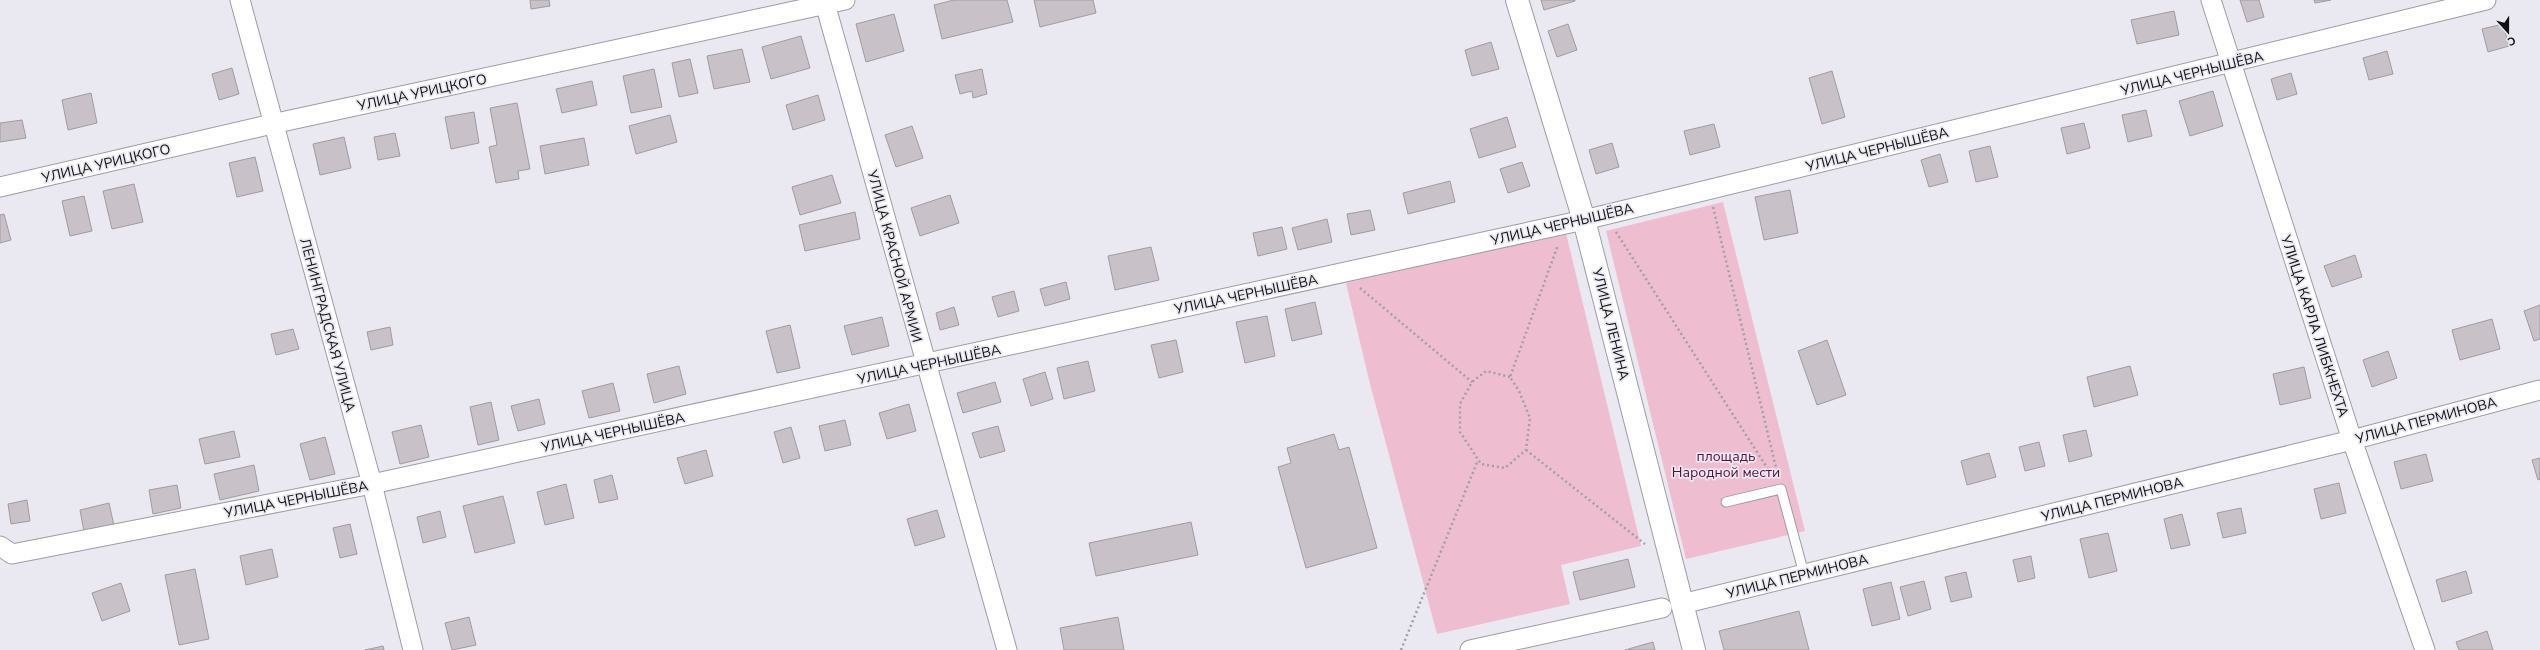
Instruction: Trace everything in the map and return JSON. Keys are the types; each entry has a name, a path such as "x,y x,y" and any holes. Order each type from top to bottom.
{"street":[{"name":"ЛЕНИНГРАДСКАЯ УЛИЦА","path":"240,0 272,124 372,484 413,650"},
{"name":"УЛИЦА УРИЦКОГО","path":"0,187 272,124 824,2 845,0"},
{"name":"УЛИЦА ЛЕНИНА","path":"1517,0 1672,606 1694,650"},
{"name":"УЛИЦА КАРЛА ЛИБКНЕХТА","path":"2211,0 2352,440 2425,650"},
{"name":"УЛИЦА ЧЕРНЫШЁВА","path":"0,546 12,554 372,484 925,365 1575,222 2486,0"},
{"name":"УЛИЦА КРАСНОЙ АРМИИ","path":"824,2 925,365 1007,650"},
{"name":"УЛИЦА ПЕРМИНОВА","path":"1470,650 1672,606 1804,574 2352,440 2540,390"}],"lane":[{"path":"1726,502 1781,489 1804,574"}],"path":[{"path":"1708,189 1781,489"},
{"path":"1605,214 1781,489"},
{"path":"1510,377 1575,222"},
{"path":"1341,273 1472,382"},
{"path":"1486,370 1510,377 1519,391 1530,418 1526,450 1505,468 1481,464 1460,432 1460,404 1472,382 1486,370"},
{"path":"1526,450 1647,546"},
{"path":"1401,650 1478,460"}],"green space":[{"name":"площадь Народной мести","path":"1723,202 1805,531 1686,559 1606,231"},
{"path":"1566,233 1641,546 1561,565 1570,604 1437,634 1370,384 1346,283"}],"building":[{"path":"530,0 549,0 550,6 531,9"},
{"path":"954,0 1007,0 1013,22 942,39 934,5"},
{"path":"1034,0 1093,0 1096,13 1040,27"},
{"path":"1541,0 1575,0 1575,1 1544,10"},
{"path":"2240,0 2259,0 2264,17 2247,22"},
{"path":"2314,0 2331,0 2315,3"},
{"path":"2174,11 2179,35 2137,44 2131,20"},
{"path":"894,14 904,51 866,62 856,24"},
{"path":"1568,24 1577,50 1557,57 1548,31"},
{"path":"2503,24 2509,46 2488,52 2482,29"},
{"path":"801,36 810,68 771,79 762,47"},
{"path":"1491,42 1499,69 1472,76 1465,50"},
{"path":"742,49 750,82 714,89 707,56"},
{"path":"2387,51 2393,74 2369,80 2363,58"},
{"path":"690,59 698,93 679,97 672,63"},
{"path":"232,68 239,94 219,100 212,74"},
{"path":"654,69 662,107 631,113 623,76"},
{"path":"982,69 987,94 973,98 972,91 960,94 955,75"},
{"path":"1832,71 1845,117 1822,124 1809,78"},
{"path":"2291,73 2297,94 2277,100 2271,79"},
{"path":"592,81 597,105 562,113 556,89"},
{"path":"2213,91 2223,126 2190,136 2179,101"},
{"path":"91,93 97,123 68,130 62,100"},
{"path":"818,95 825,120 793,130 786,105"},
{"path":"517,103 530,169 518,171 519,179 496,183 489,147 497,145 490,108"},
{"path":"2146,110 2152,136 2128,142 2122,115"},
{"path":"474,112 479,143 451,149 445,117"},
{"path":"670,115 677,142 636,154 629,126"},
{"path":"1507,117 1516,147 1479,158 1470,129"},
{"path":"22,120 26,138 0,142 0,123"},
{"path":"2084,123 2090,148 2067,154 2061,128"},
{"path":"1714,124 1720,147 1690,155 1684,131"},
{"path":"912,126 923,158 896,167 885,135"},
{"path":"395,133 400,156 378,160 374,137"},
{"path":"344,137 351,168 320,175 313,144"},
{"path":"584,138 589,165 545,174 540,146"},
{"path":"1612,143 1619,167 1596,174 1589,150"},
{"path":"1990,146 1998,177 1976,182 1969,151"},
{"path":"1940,154 1948,182 1929,187 1921,160"},
{"path":"255,157 263,191 237,197 229,163"},
{"path":"1522,162 1530,186 1508,193 1500,169"},
{"path":"832,175 841,203 800,215 792,187"},
{"path":"1450,181 1455,202 1408,214 1403,193"},
{"path":"134,184 143,222 112,229 103,191"},
{"path":"1790,190 1798,233 1764,240 1755,197"},
{"path":"950,195 959,223 920,236 911,208"},
{"path":"84,196 92,231 70,236 62,201"},
{"path":"1370,210 1375,230 1351,235 1347,214"},
{"path":"855,212 860,239 805,251 799,225"},
{"path":"4,214 11,240 0,243 0,215"},
{"path":"1327,219 1332,242 1298,250 1292,228"},
{"path":"1282,227 1287,249 1258,256 1253,233"},
{"path":"1151,247 1159,280 1115,290 1108,256"},
{"path":"2355,255 2362,277 2332,287 2324,266"},
{"path":"1066,282 1070,299 1045,306 1040,289"},
{"path":"1014,291 1019,311 998,317 992,297"},
{"path":"1315,302 1322,334 1292,341 1285,309"},
{"path":"2540,305 2540,339 2534,341 2524,311"},
{"path":"954,307 959,325 940,330 936,313"},
{"path":"1267,316 1275,356 1245,363 1236,322"},
{"path":"882,317 889,346 852,355 844,326"},
{"path":"2492,319 2500,349 2460,360 2452,330"},
{"path":"790,325 800,368 777,373 766,331"},
{"path":"390,327 393,345 371,350 367,332"},
{"path":"293,329 299,349 276,355 271,334"},
{"path":"1176,340 1183,372 1159,378 1151,345"},
{"path":"1827,340 1846,395 1817,405 1798,351"},
{"path":"2388,351 2397,378 2372,387 2363,360"},
{"path":"1088,361 1095,391 1064,399 1057,368"},
{"path":"679,366 686,394 654,403 647,374"},
{"path":"2130,366 2138,395 2094,407 2087,377"},
{"path":"2304,367 2311,398 2280,405 2273,374"},
{"path":"1045,372 1053,399 1031,406 1023,379"},
{"path":"995,382 1001,402 963,413 957,393"},
{"path":"613,383 620,411 589,418 582,391"},
{"path":"539,399 545,424 518,431 511,406"},
{"path":"491,402 499,440 478,445 470,407"},
{"path":"909,404 916,431 887,439 879,413"},
{"path":"845,420 851,445 825,451 819,426"},
{"path":"421,425 429,457 400,464 392,432"},
{"path":"998,426 1005,451 980,458 972,433"},
{"path":"791,427 800,458 783,463 774,432"},
{"path":"2086,430 2092,456 2069,462 2063,435"},
{"path":"234,431 240,457 205,464 199,439"},
{"path":"1334,434 1339,450 1349,447 1377,548 1306,568 1278,467 1291,463 1287,448"},
{"path":"325,437 335,474 310,480 300,444"},
{"path":"2039,442 2045,466 2025,471 2019,447"},
{"path":"706,450 713,476 685,484 677,458"},
{"path":"1989,453 1996,477 1967,485 1961,461"},
{"path":"2426,454 2433,481 2401,489 2394,462"},
{"path":"2540,458 2540,479 2538,480 2532,460"},
{"path":"254,465 259,491 220,500 214,474"},
{"path":"612,475 618,499 599,503 594,480"},
{"path":"2339,483 2346,513 2321,519 2314,489"},
{"path":"566,484 574,518 545,525 537,492"},
{"path":"177,485 181,508 153,514 149,490"},
{"path":"503,496 515,543 475,553 463,506"},
{"path":"27,500 30,521 11,524 8,504"},
{"path":"109,503 115,530 85,537 80,510"},
{"path":"2241,508 2246,533 2223,538 2217,513"},
{"path":"937,510 945,537 915,546 907,519"},
{"path":"440,511 446,537 423,543 417,517"},
{"path":"2182,514 2190,545 2171,549 2164,519"},
{"path":"1191,522 1198,555 1096,576 1089,543"},
{"path":"350,524 357,554 340,558 333,528"},
{"path":"2108,533 2117,571 2089,578 2080,539"},
{"path":"272,549 278,577 246,585 240,556"},
{"path":"2031,556 2035,578 2018,582 2013,560"},
{"path":"1628,559 1635,587 1580,600 1573,572"},
{"path":"195,569 209,639 179,645 165,575"},
{"path":"2466,571 2472,593 2442,602 2436,580"},
{"path":"1966,572 1972,597 1951,602 1945,577"},
{"path":"1924,581 1931,609 1908,616 1900,587"},
{"path":"1891,582 1900,619 1872,626 1863,589"},
{"path":"121,583 130,611 102,621 92,593"},
{"path":"1799,611 1809,650 1724,650 1719,631"},
{"path":"469,617 476,645 452,650 445,623"},
{"path":"1118,617 1124,650 1064,650 1060,628"},
{"path":"2487,631 2493,650 2459,650 2456,642"},
{"path":"1653,642 1655,650 1625,650"},
{"path":"383,646 384,650 365,650"}]}
